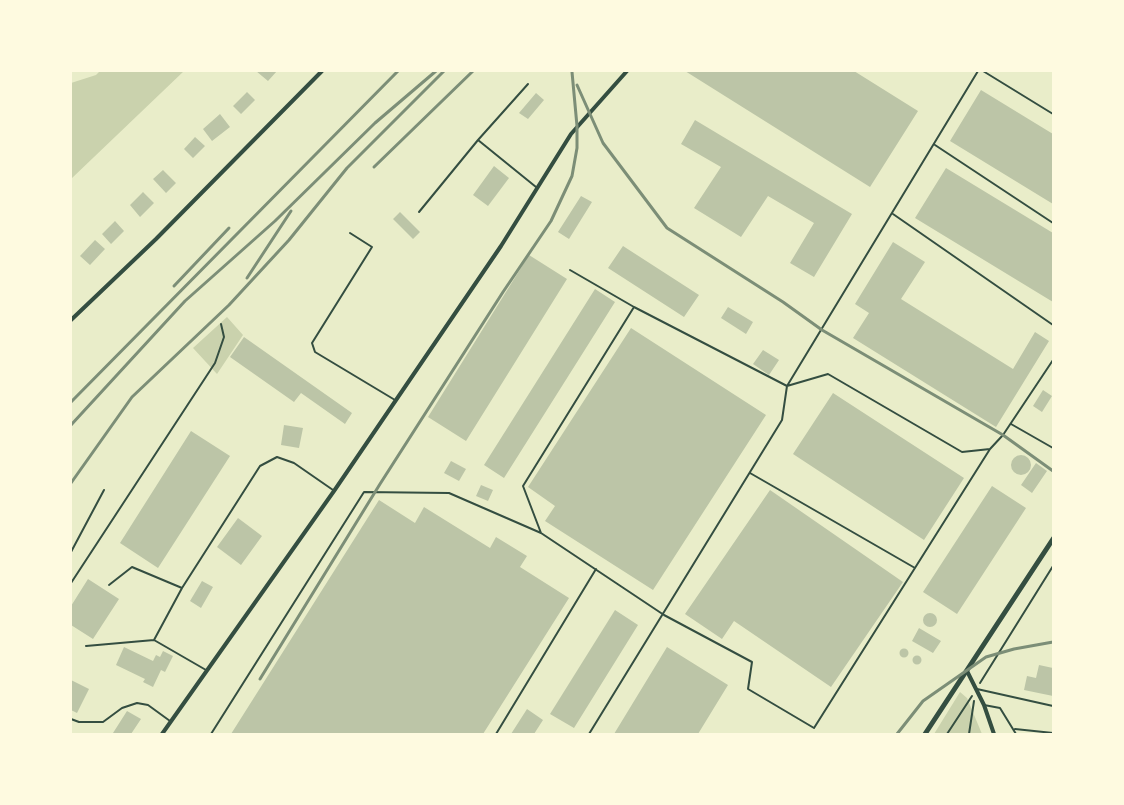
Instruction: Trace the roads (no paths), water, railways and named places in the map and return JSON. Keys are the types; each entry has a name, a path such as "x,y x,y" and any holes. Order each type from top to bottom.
{"street":[{"path":"71,320 156,240 322,71"},
{"path":"162,734 334,491 501,246 577,126 627,71"},
{"path":"925,734 1053,540"},
{"path":"967,671 984,705 994,734"}],"lane":[{"path":"589,734 664,615 782,420 787,386 935,145 978,71"},
{"path":"983,71 1053,114"},
{"path":"419,212 478,140 528,84"},
{"path":"478,140 538,188"},
{"path":"935,145 1053,223"},
{"path":"893,214 1053,325"},
{"path":"350,233 372,247 312,343 315,352 395,400"},
{"path":"570,270 634,307 787,386 828,374 962,452 990,449"},
{"path":"541,532 524,486 634,307"},
{"path":"71,583 215,362 224,337 221,324"},
{"path":"211,734 364,492 449,493 541,532 664,615 752,662 748,690 814,728 990,449 1011,424 1053,360"},
{"path":"1011,424 1053,448"},
{"path":"154,640 182,588 260,466 266,461 277,457 294,462 334,491"},
{"path":"750,473 915,568"},
{"path":"71,552 104,490"},
{"path":"108,585 132,566 182,588"},
{"path":"496,734 596,569"},
{"path":"86,646 154,640 206,670"},
{"path":"976,689 1053,706"},
{"path":"71,719 103,722 122,708 137,703 148,705 170,721"},
{"path":"984,705 1000,708 1015,729 1016,734"},
{"path":"1015,729 1053,733"}],"railway":[{"path":"71,402 398,71"},
{"path":"71,425 185,301 275,221 375,123 436,71"},
{"path":"71,483 132,397 229,305 289,240 347,168 444,71"},
{"path":"374,167 473,71"},
{"path":"260,679 380,484 503,292 551,221 572,176 577,148 572,72"},
{"path":"577,85 603,143 667,228 783,302 822,330 1003,435 1053,471"},
{"path":"247,278 291,211"},
{"path":"174,286 229,228"},
{"path":"897,734 923,701 986,657 1014,649 1053,642"}]}
